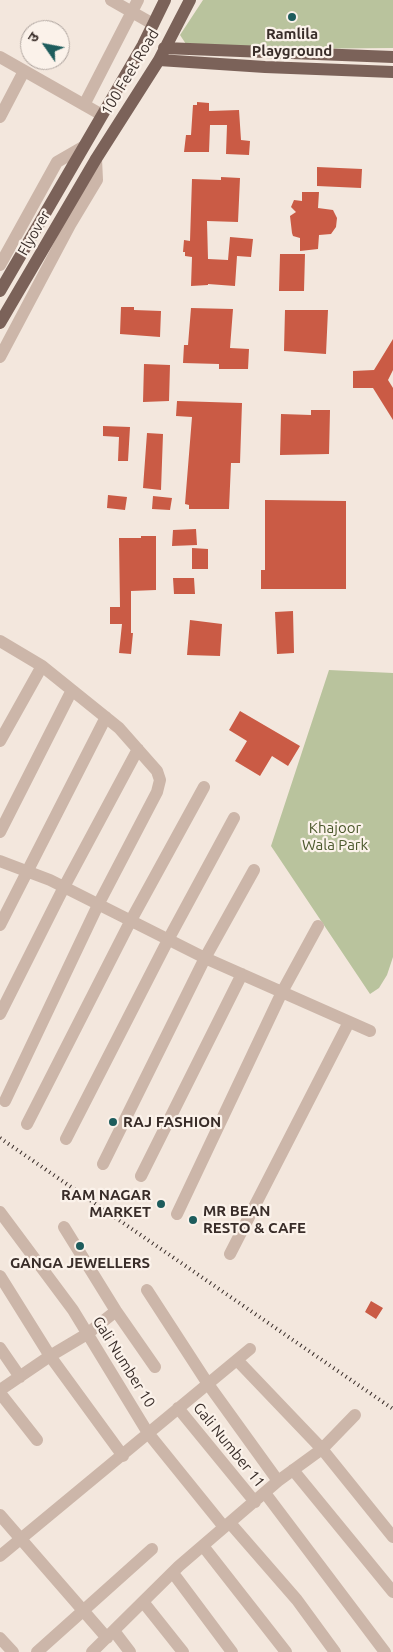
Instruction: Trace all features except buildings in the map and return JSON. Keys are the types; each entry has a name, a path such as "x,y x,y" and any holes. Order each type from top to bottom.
{"main road":[{"name":"100 Feet Road","path":"83,147 165,0"},
{"name":"100 Feet Road","path":"96,160 162,54 190,0"},
{"path":"162,54 393,57"},
{"path":"162,54 265,67 393,72"},
{"path":"374,56 374,72"},
{"name":"Flyover","path":"0,291 83,147"},
{"name":"Flyover","path":"0,323 96,160"}],"street":[{"path":"111,0 153,24"},
{"path":"84,105 138,0"},
{"path":"0,57 102,115"},
{"path":"0,117 24,71"},
{"path":"0,265 57,162 83,147"},
{"path":"0,357 70,225 97,180 96,160"},
{"path":"2,647 42,666 106,717 157,771 160,780 157,792 98,905 4,1101"},
{"path":"0,741 42,666"},
{"path":"0,832 72,690"},
{"path":"0,925 106,717"},
{"path":"0,1014 64,887 138,749"},
{"path":"27,1124 130,922 204,787"},
{"path":"66,1139 168,940 234,818"},
{"path":"0,861 64,887 130,922 205,958 370,1031"},
{"path":"103,1164 205,958 254,870"},
{"path":"177,1214 282,992 318,926"},
{"path":"141,1176 242,974"},
{"path":"230,1254 348,1022"},
{"name":"Gali Number 10","path":"0,1212 73,1310 148,1433 227,1525 297,1600 336,1652"},
{"path":"64,1227 116,1312 155,1367"},
{"path":"0,1276 50,1356 123,1456"},
{"path":"147,1290 208,1384 278,1480"},
{"path":"37,1440 0,1392 50,1356 87,1334 116,1312"},
{"path":"0,1348 20,1377"},
{"path":"0,1556 123,1456 250,1348"},
{"path":"237,1360 322,1450 393,1537"},
{"name":"Gali Number 11","path":"178,1408 260,1498 385,1652"},
{"path":"92,1652 203,1546 260,1498 278,1480 322,1450 355,1416"},
{"path":"293,1470 393,1592"},
{"path":"0,1516 83,1611 130,1652"},
{"path":"203,1546 286,1652"},
{"path":"37,1652 152,1549"},
{"path":"173,1573 232,1652"},
{"path":"144,1603 183,1652"},
{"path":"0,1638 13,1652"}],"green space":[{"name":"Ramlila Playground","path":"203,0 393,0 393,48 278,49 186,44 180,35"},
{"name":"Khajoor Wala Park","path":"329,670 393,673 393,957 387,975 379,988 370,994 271,846"}],"railway":[{"path":"0,1138 393,1409"}],"place":[{"name":"Ramlila Playground","path":"292,17"},
{"name":"RAJ FASHION","path":"113,1122"},
{"name":"RAM NAGAR MARKET","path":"161,1204"},
{"name":"MR BEAN RESTO & CAFE","path":"193,1220"},
{"name":"GANGA JEWELLERS","path":"80,1246"}]}
